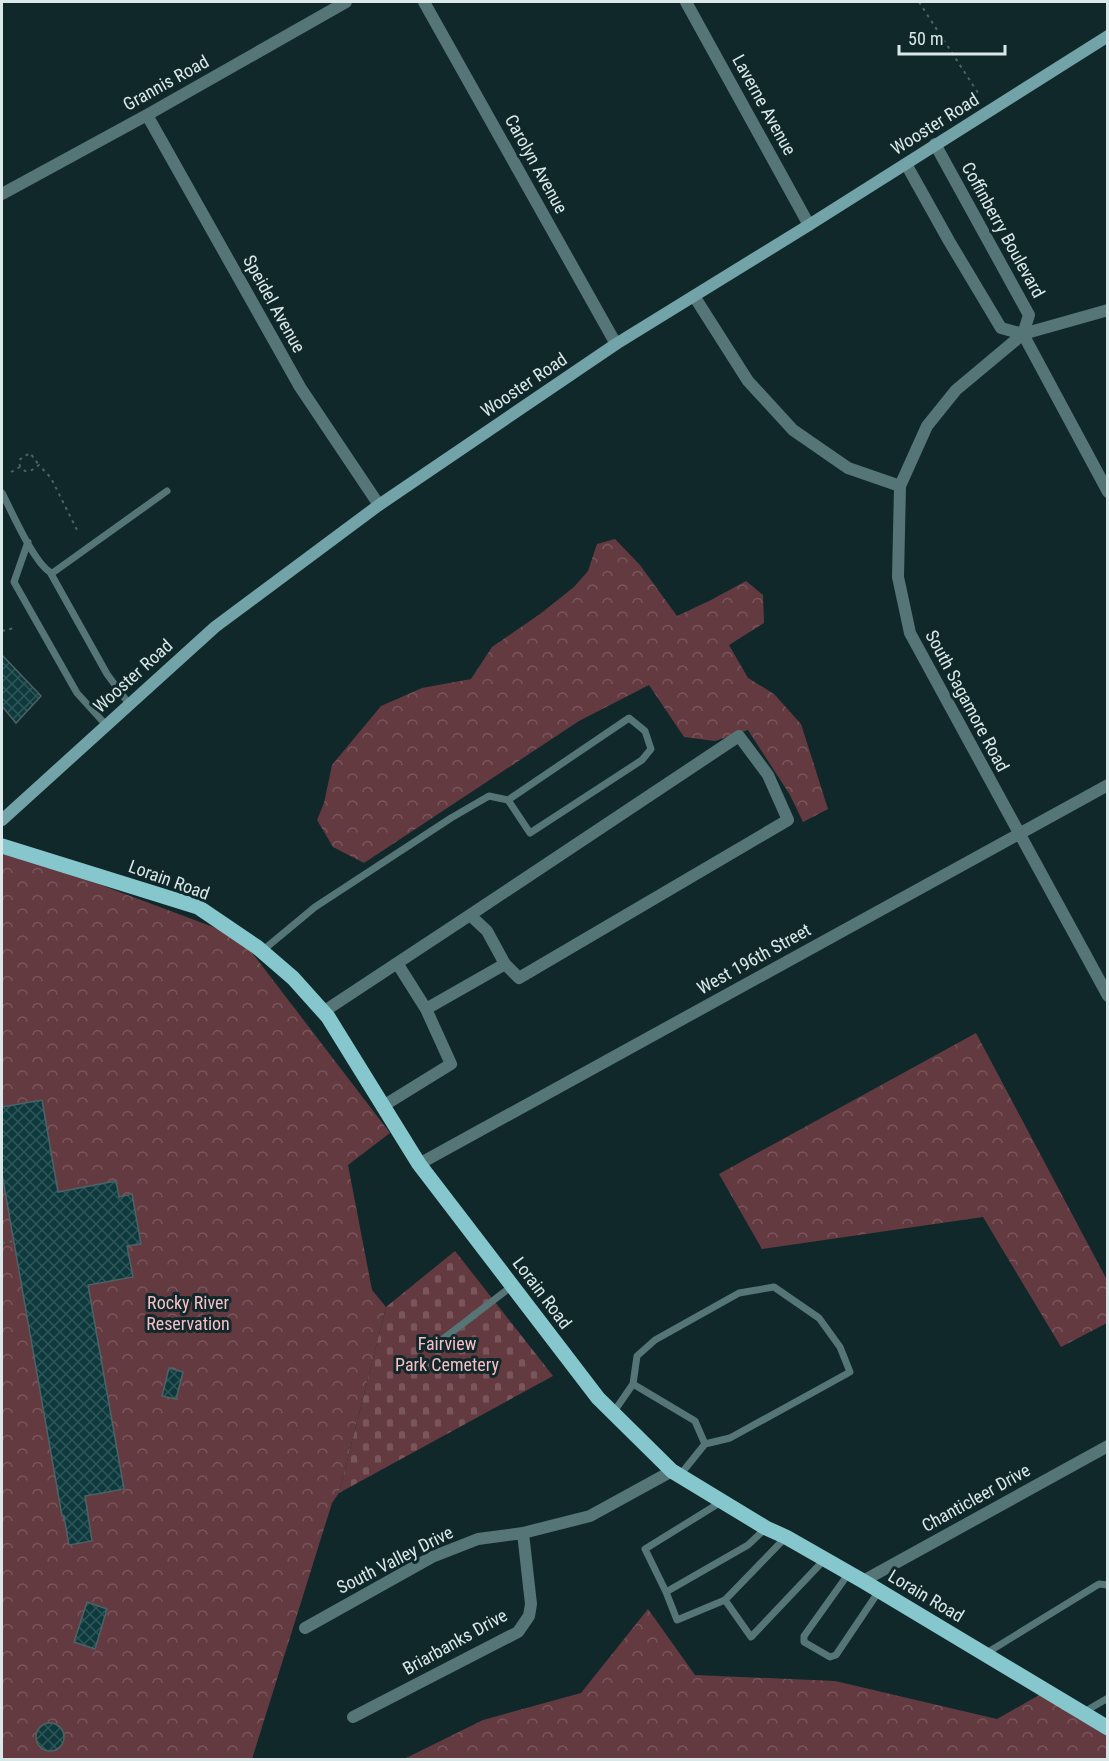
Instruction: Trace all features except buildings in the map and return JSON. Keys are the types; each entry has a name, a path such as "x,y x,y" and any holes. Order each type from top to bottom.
{"main road":[{"name":"Wooster Road","path":"2,820 215,627 379,505 616,344 1107,36"},
{"name":"Lorain Road","path":"2,846 198,907 262,951 293,978 323,1012 419,1164 598,1398 676,1473 1107,1727"}],"street":[{"name":"Grannis Road","path":"2,194 346,2"},
{"name":"Carolyn Avenue","path":"424,2 616,344"},
{"name":"Laverne Avenue","path":"686,2 809,225"},
{"name":"Speidel Avenue","path":"147,115 300,387 379,505"},
{"name":"Coffinberry Boulevard","path":"935,144 1029,315 1023,334"},
{"path":"906,164 1001,328 1023,334 1107,310"},
{"path":"694,296 748,381 793,430 848,468 900,486"},
{"path":"1023,334 1107,492"},
{"name":"South Sagamore Road","path":"1023,334 956,390 927,426 900,486 898,577 910,633 1107,996"},
{"path":"323,1012 739,736 768,775 788,820 519,978 505,964 487,931 470,915"},
{"name":"West 196th Street","path":"419,1164 1107,785"},
{"path":"383,1106 451,1064 426,1009 397,963"},
{"path":"426,1009 505,964"},
{"name":"Chanticleer Drive","path":"856,1577 1107,1446"},
{"name":"South Valley Drive","path":"305,1628 432,1557 478,1539 523,1533 590,1516 676,1473"},
{"name":"Briarbanks Drive","path":"353,1717 518,1632 529,1616 531,1604 523,1533"}],"lane":[{"path":"51,574 167,492"},
{"path":"2,493 28,542 44,568 51,574 106,674 129,704"},
{"path":"28,542 14,582 77,693 106,725"},
{"path":"262,951 315,907 451,818 489,796 507,800 530,832 642,760 651,749 645,731 629,718 507,800"},
{"path":"439,1342 512,1286"},
{"path":"613,1413 633,1384 637,1356 655,1340 739,1293 774,1287 819,1318 840,1347 850,1372 730,1438 705,1444 676,1473"},
{"path":"633,1384 695,1421 705,1444"},
{"path":"723,1500 645,1549 677,1620 725,1600 786,1537"},
{"path":"666,1592 748,1545 766,1528"},
{"path":"725,1600 751,1637 825,1559"},
{"path":"856,1577 804,1636 804,1642 830,1657 836,1655 879,1591"},
{"path":"985,1654 1099,1584 1107,1585"},
{"path":"1082,1713 1107,1698"}],"path":[{"path":"919,2 980,96"},
{"path":"39,465 33,470 25,471 20,467 19,460 30,453 51,478 77,530"},
{"path":"11,472 20,467"},
{"path":"2,631 14,628"},
{"path":"2,1243 14,1241"}],"green space":[{"path":"615,539 640,565 677,616 746,581 763,595 764,623 729,645 748,678 774,694 801,724 828,809 803,822 790,795 748,730 715,741 684,737 649,685 579,721 364,863 333,847 317,820 324,803 332,765 381,706 422,688 471,679 492,647 574,587 588,571 597,544"},
{"name":"Rocky River Reservation","path":"2,848 240,937 390,1133 348,1165 372,1290 386,1307 339,1493 332,1503 252,1759 2,1759"},
{"path":"976,1033 1107,1280 1107,1323 1061,1347 983,1217 762,1249 719,1174"},
{"name":"Fairview Park Cemetery","path":"455,1251 553,1376 339,1493 386,1307"},
{"path":"648,1609 695,1675 835,1681 997,1719 1041,1694 1108,1734 1107,1760 402,1760 483,1720 581,1693"}]}
